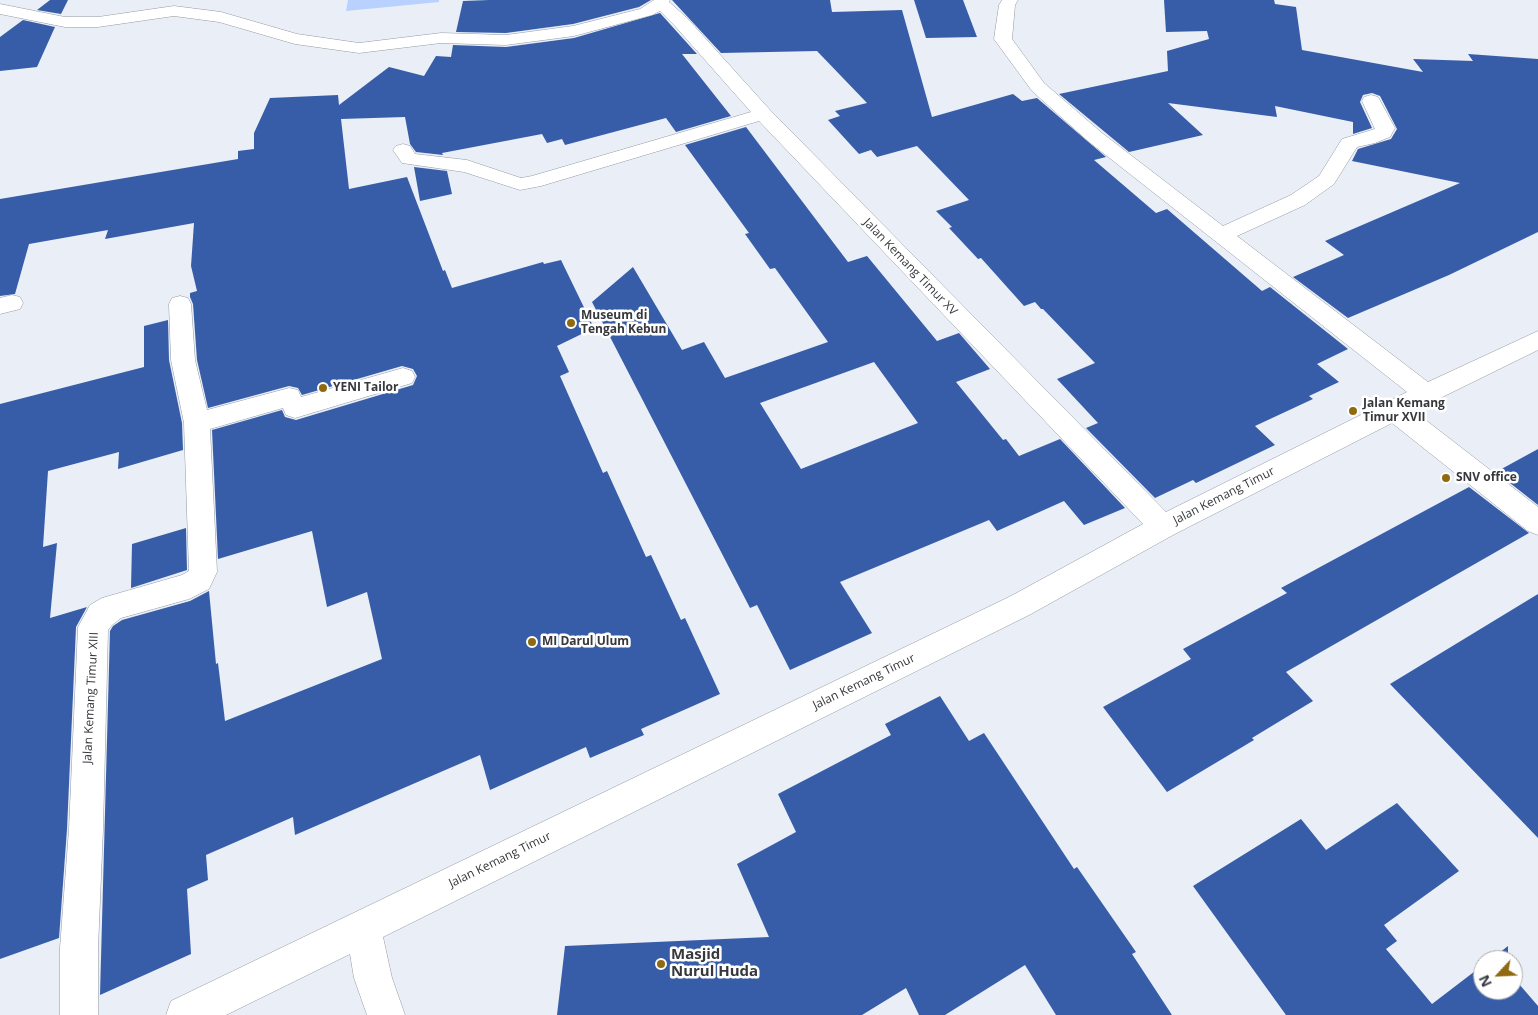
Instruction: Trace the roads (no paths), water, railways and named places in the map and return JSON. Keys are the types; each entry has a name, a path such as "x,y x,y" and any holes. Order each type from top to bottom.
{"street":[{"path":"1009,2 1004,38 1038,87 1095,137 1426,394"},
{"path":"0,9 65,22 98,22 174,11 221,17 295,39 358,48 441,38 506,40 574,31 667,7"},
{"name":"Jalan Kemang Timur XV","path":"667,7 763,114 1163,527"},
{"path":"1221,235 1298,200 1327,180 1349,143 1354,140 1368,139 1383,133 1385,128 1371,101"},
{"path":"403,150 409,158 467,166 520,184 534,182 763,114"},
{"name":"Jalan Kemang Timur XIII","path":"79,1015 79,948 86,829 93,627 101,615 113,607 188,586 198,580 203,572 196,423 183,360 180,304"},
{"name":"Jalan Kemang Timur","path":"185,1015 1021,605 1163,527 1426,394 1538,340"},
{"path":"196,423 289,397 294,408 404,378"},
{"path":"1394,410 1538,523"},
{"path":"363,927 373,978 386,1015"}],"place":[{"name":"Museum di Tengah Kebun","path":"571,323"},
{"name":"YENI Tailor","path":"323,388"},
{"name":"Jalan Kemang Timur XVII","path":"1353,411"},
{"name":"SNV office","path":"1446,478"},
{"name":"MI Darul Ulum","path":"532,642"},
{"name":"Masjid Nurul Huda","path":"661,964"}]}
